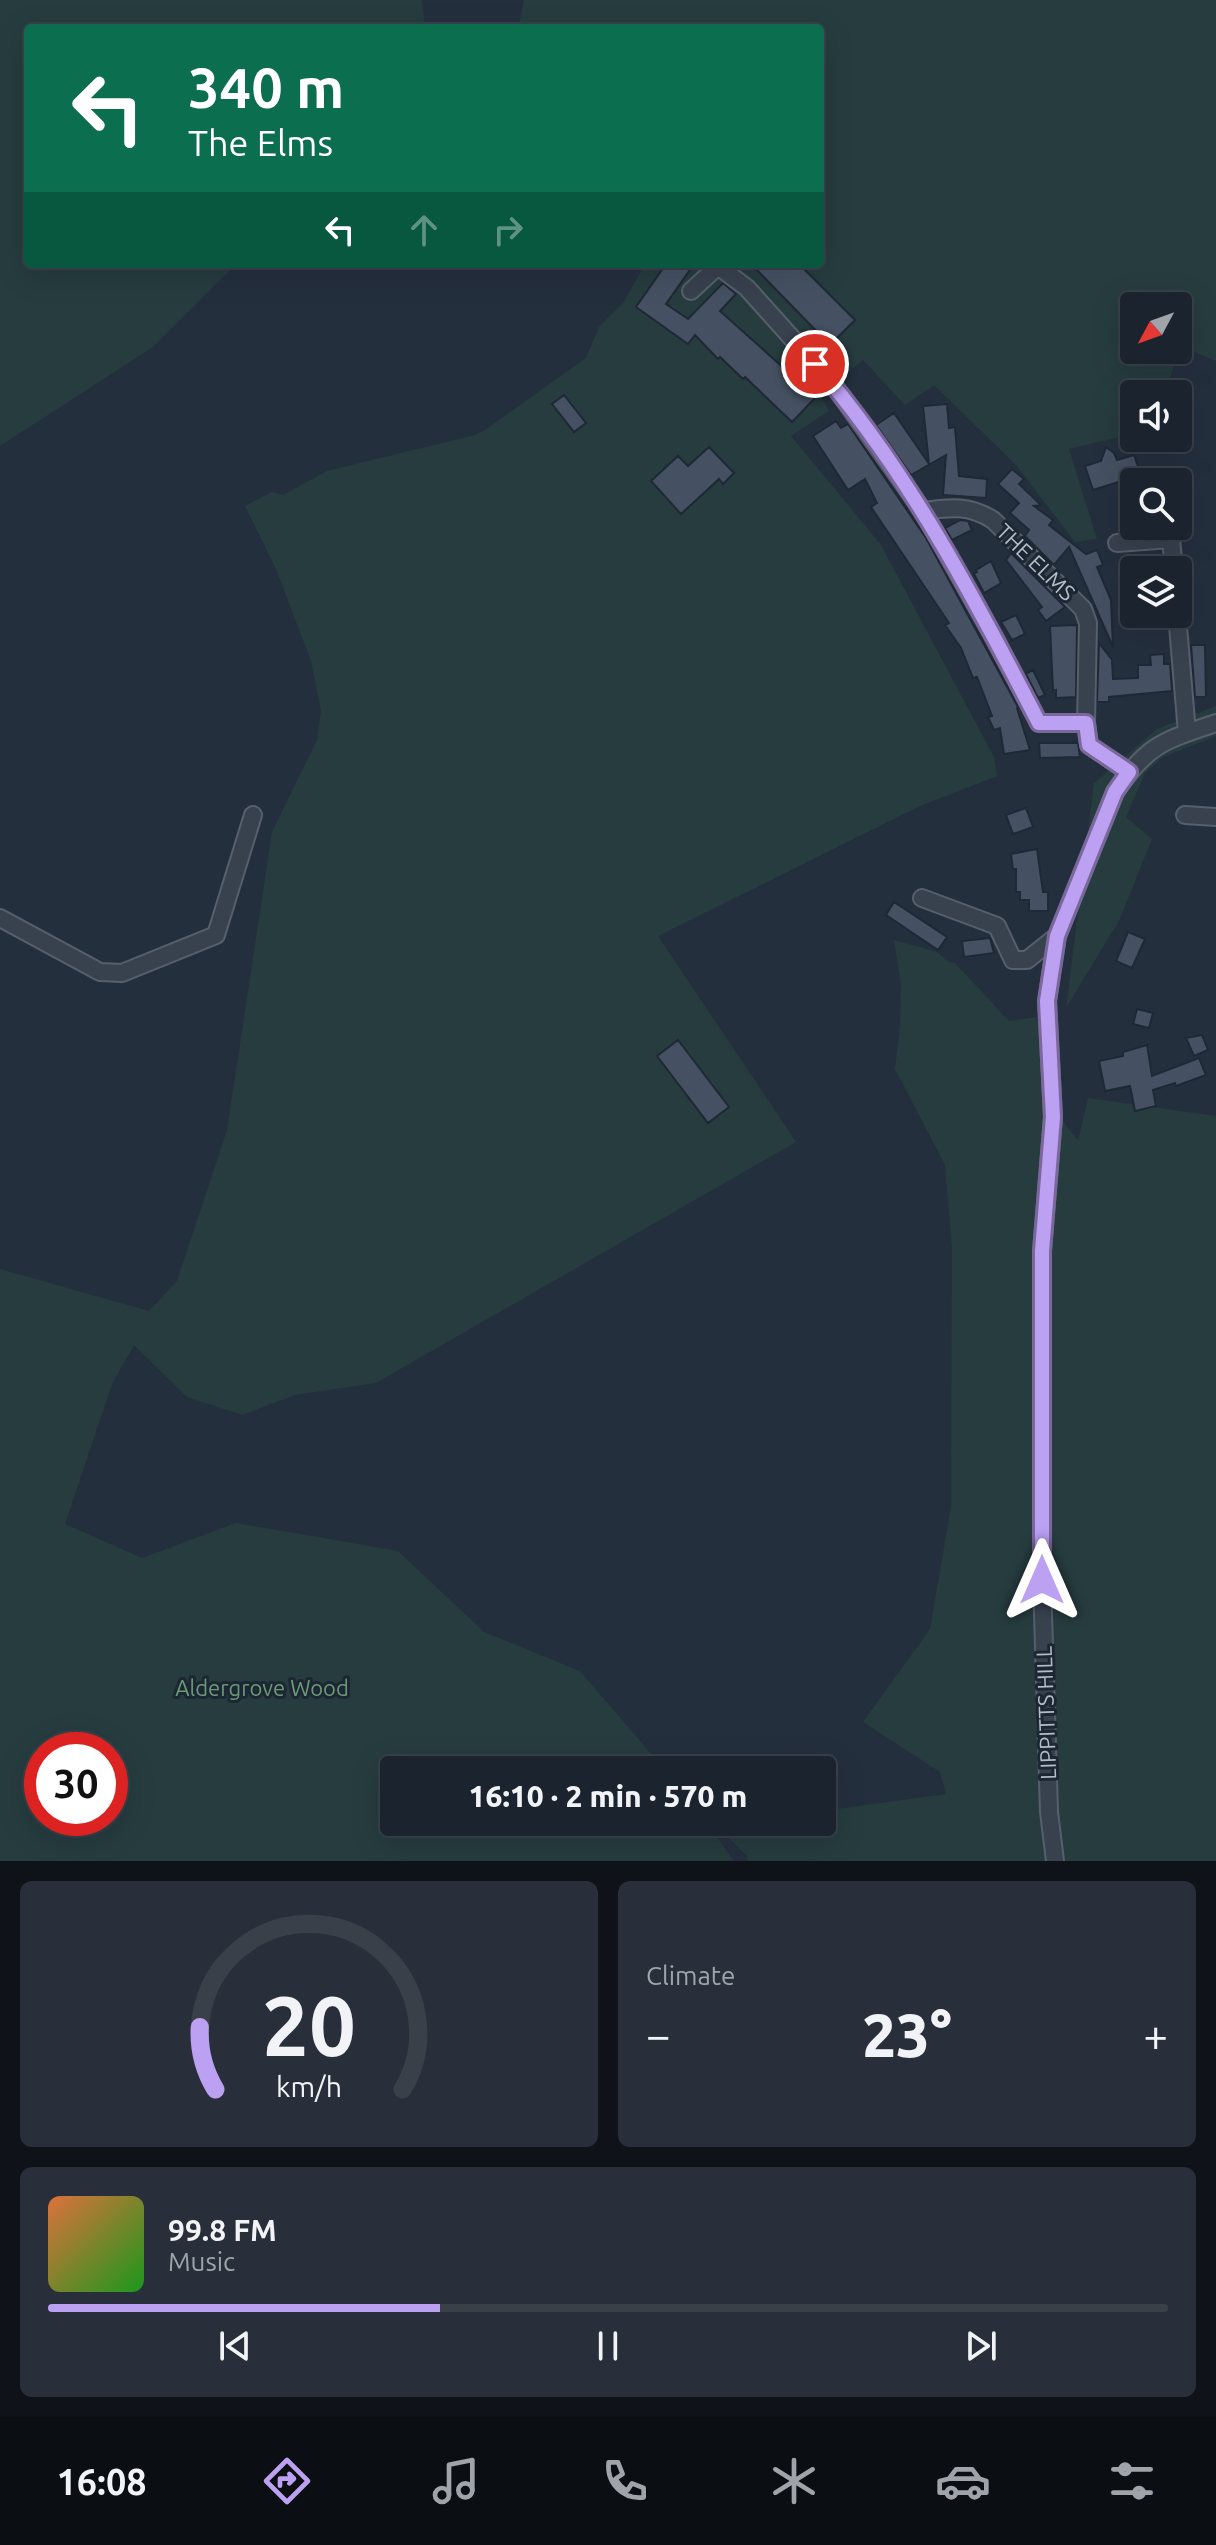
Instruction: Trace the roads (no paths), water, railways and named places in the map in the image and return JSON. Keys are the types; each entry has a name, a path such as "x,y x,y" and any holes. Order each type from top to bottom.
{"street":[{"path":"691,291 716,268"},
{"path":"721,268 747,288 833,384 923,511 1039,723 1086,723 1089,745 1129,772"},
{"name":"THE ELMS","path":"923,511 953,507 982,513 993,520 1083,609 1088,623 1086,723"},
{"path":"1117,543 1171,539 1173,556"},
{"path":"1178,628 1187,733"},
{"name":"LIPPITTS HILL","path":"1055,1861 1049,1812 1042,1580 1042,1251 1053,1117 1047,1001 1057,936 1115,792 1129,772 1153,748 1167,739 1216,723"},
{"path":"0,918 109,974 122,973 216,935 253,815"},
{"path":"1185,815 1216,817"},
{"path":"922,898 997,926 1013,960 1027,960 1057,936"}],"park label":[{"name":"Aldergrove Wood","path":"262,1688"}]}
